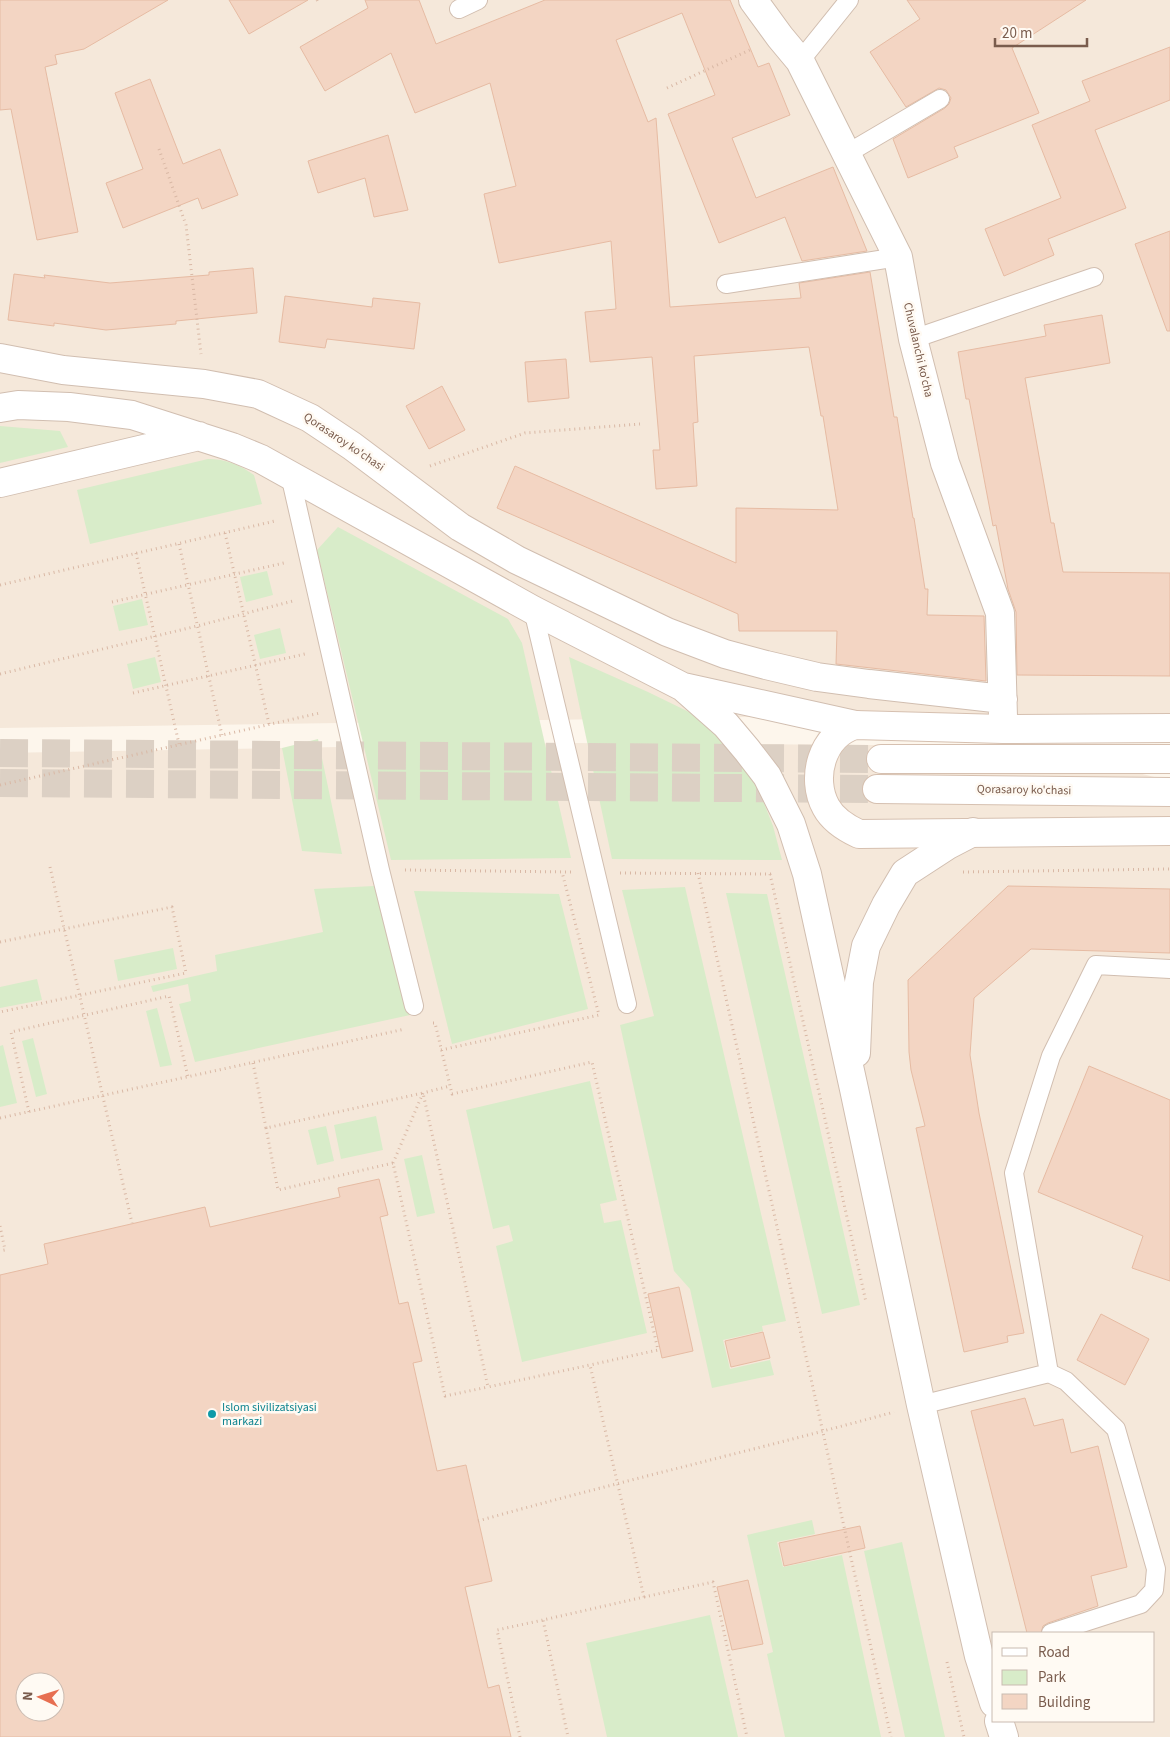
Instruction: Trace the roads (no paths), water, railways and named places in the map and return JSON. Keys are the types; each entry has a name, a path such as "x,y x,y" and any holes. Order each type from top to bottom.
{"street":[{"name":"Chuvalanchi ko'cha","path":"753,0 800,61 848,153 898,256 913,339 945,463 1000,614 1003,729"},
{"name":"Qorasaroy ko'chasi","path":"0,358 63,370 204,384 258,394 310,418 352,446 460,527 517,560 666,632 725,654 817,677 1003,699"},
{"path":"0,408 18,405 69,407 132,414 261,459 533,610 683,687 855,725 1003,729 1170,728"},
{"path":"0,483 199,436"},
{"path":"683,687 726,726 747,750 767,776 791,824 806,874 921,1405 986,1654 992,1691"},
{"path":"855,725 842,730 833,739 824,754 820,768 820,788 823,801 831,815 850,830 859,834 1170,831"},
{"path":"881,759 1170,759"},
{"name":"Qorasaroy ko'chasi","path":"877,789 1170,792"},
{"path":"854,1089 859,982 866,946 886,905 905,873 948,845 973,832"},
{"path":"999,1722 1004,1737"}],"lane":[{"path":"459,9 478,0"},
{"path":"800,61 849,0"},
{"path":"848,153 940,99"},
{"path":"726,284 898,256"},
{"path":"913,339 1094,277"},
{"path":"290,475 376,850 414,1006"},
{"path":"533,610 626,1004"},
{"path":"1049,1374 1014,1173 1051,1056 1096,965 1170,968"},
{"path":"921,1405 1049,1374 1066,1381 1116,1429 1156,1569 1154,1590 1141,1604 1054,1632"}],"tunnel":[{"path":"0,753 881,759"},
{"path":"0,783 877,789"}],"place":[{"name":"Islom sivilizatsiyasi markazi","path":"212,1414"}]}
